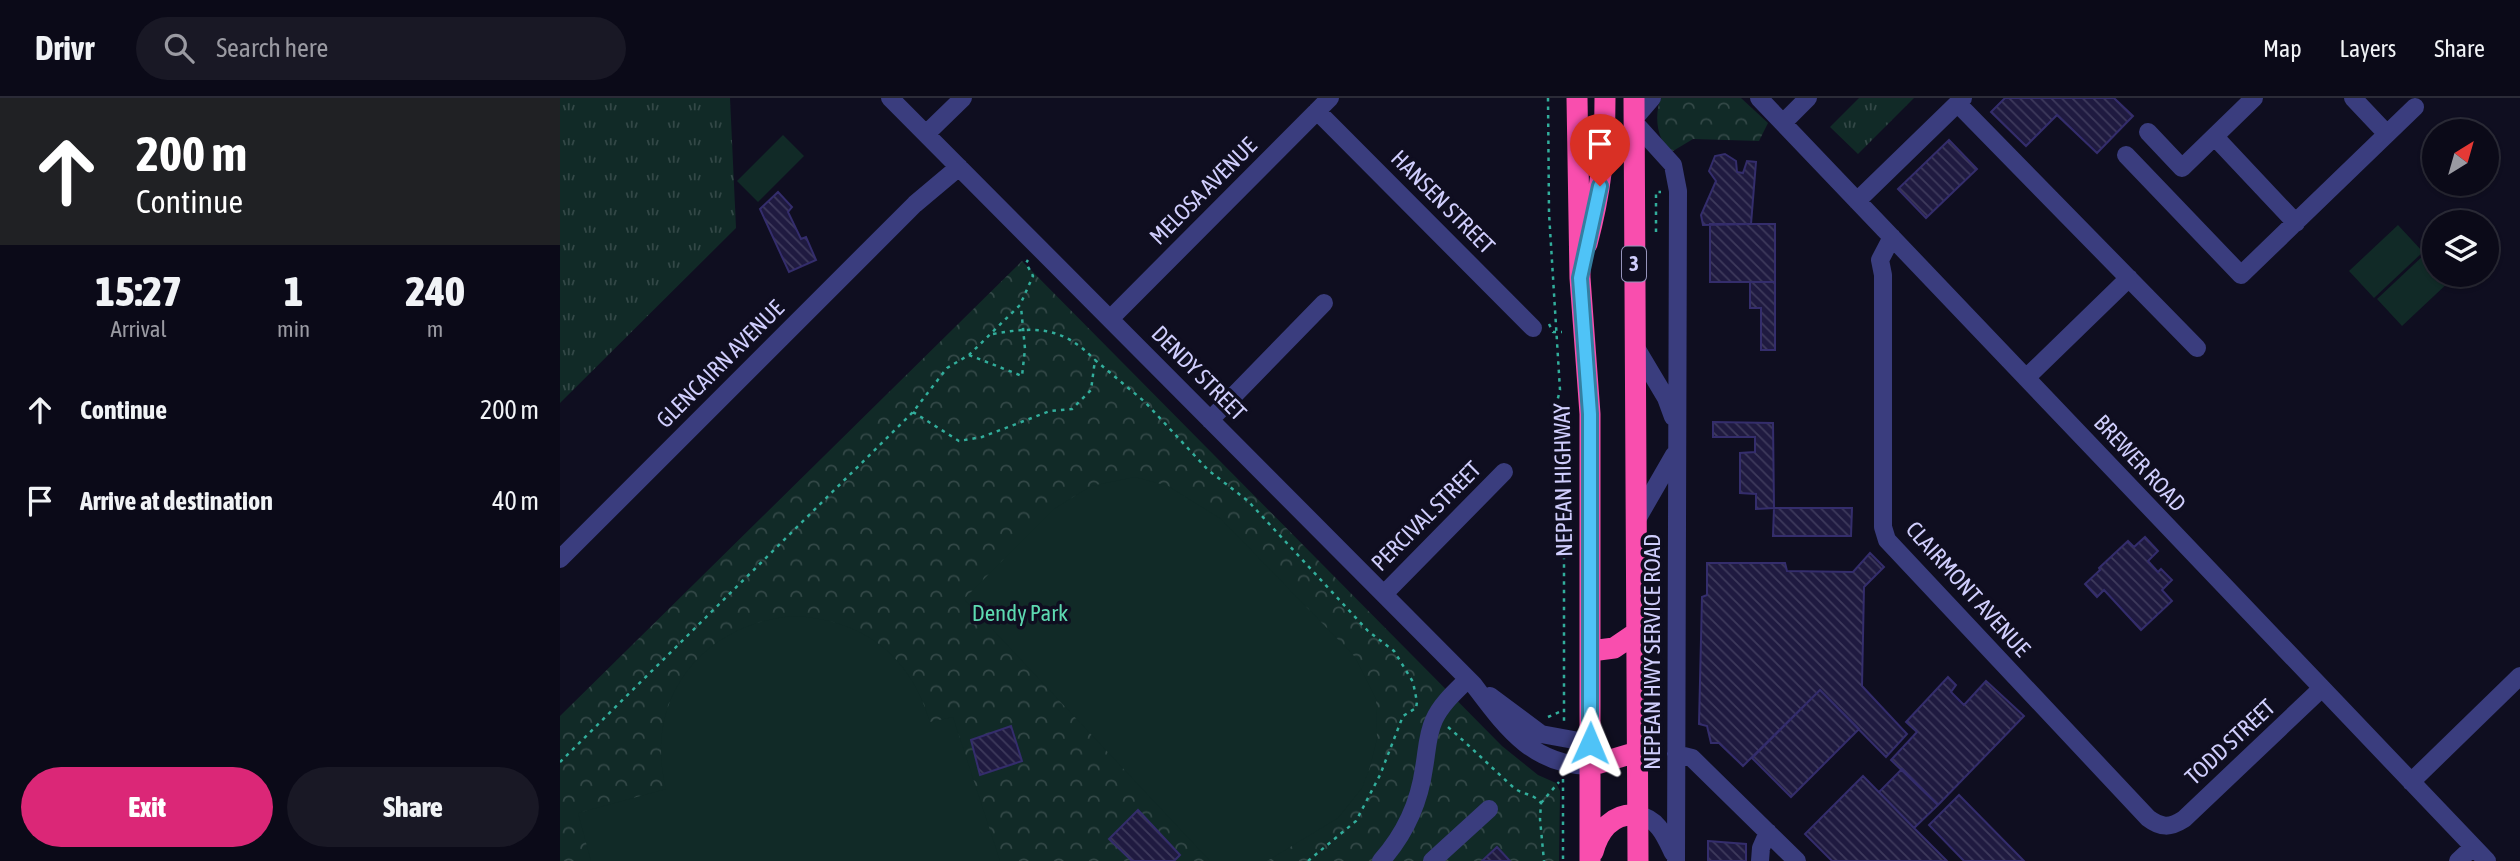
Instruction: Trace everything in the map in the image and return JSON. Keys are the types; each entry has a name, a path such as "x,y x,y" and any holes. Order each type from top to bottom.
{"highway":[{"name":"NEPEAN HIGHWAY","path":"1577,98 1580,271 1590,414 1590,861"},
{"path":"1580,271 1596,211 1602,174 1605,98"},
{"path":"1605,121 1634,113"},
{"name":"3","path":"1634,113 1637,861"},
{"path":"1591,651 1614,648 1636,633"},
{"path":"1590,743 1637,752"},
{"path":"1590,766 1637,752"},
{"path":"1590,861 1597,840 1608,824 1622,815 1637,815"}],"street":[{"name":"DENDY STREET","path":"890,98 1471,681 1504,723 1529,747 1543,757 1559,763 1590,766"},
{"path":"926,134 963,98"},
{"path":"1634,113 1652,98"},
{"name":"BREWER ROAD","path":"1759,98 2487,861"},
{"path":"1783,123 1808,98"},
{"path":"2148,132 2182,168 2254,98"},
{"path":"2353,98 2387,134"},
{"path":"1857,201 1960,101 2197,348"},
{"name":"MELOSA AVENUE","path":"1110,319 1324,104"},
{"name":"HANSEN STREET","path":"1324,104 1533,328"},
{"path":"2126,155 2241,275 2415,107"},
{"name":"NEPEAN HWY SERVICE ROAD","path":"1634,113 1673,165 1677,180 1676,861"},
{"path":"2215,137 2296,223"},
{"name":"GLENCAIRN AVENUE","path":"560,559 955,164"},
{"name":"CLAIRMONT AVENUE","path":"1892,237 1880,261 1883,275 1883,527 1887,540 2148,818 2156,824 2169,826"},
{"path":"1883,275 1905,251"},
{"path":"2026,378 2129,278"},
{"path":"1210,420 1324,303"},
{"name":"NEPEAN HWY SERVICE ROAD","path":"1635,346 1666,398 1677,436 1666,473 1636,522"},
{"name":"PERCIVAL STREET","path":"1384,594 1504,472"},
{"path":"2412,782 2520,676"},
{"name":"DENDY STREET","path":"1471,681 1538,732 1590,743"},
{"path":"1381,861 1394,847 1419,797 1435,717 1446,702 1471,681"},
{"name":"TODD STREET","path":"2169,826 2184,819 2321,689"},
{"path":"1676,754 1692,758 1797,861"},
{"path":"1432,861 1489,809"},
{"name":"NEPEAN HWY SERVICE ROAD","path":"1637,815 1648,817 1660,828 1676,861"},
{"path":"1760,861 1761,848 1768,832"},
{"path":"2458,861 2473,847"}],"path":[{"path":"1548,98 1549,213 1560,390 1556,406 1560,522 1564,555 1564,710"},
{"path":"560,762 913,412 947,368 969,355 1020,305 1032,276 1026,263 1037,246"},
{"path":"969,355 1022,376 1025,349 1020,305"},
{"path":"993,334 1023,329 1055,332 1079,343 1145,402 1208,470 1248,501 1356,614 1368,631 1394,651 1413,682 1416,708 1403,716 1374,788 1356,821 1308,861"},
{"path":"913,412 959,441 982,437 1050,411 1072,409 1091,390 1095,360"},
{"path":"1416,708 1435,717 1485,759 1516,790 1536,797 1541,803"},
{"path":"1544,861 1541,803 1561,783 1563,861"}],"green space":[{"path":"560,98 730,98 736,228 560,403"},
{"path":"1661,98 1741,98 1768,123 1759,141 1693,139 1673,151 1663,142 1658,127"},
{"path":"1859,98 1914,98 1858,154 1830,127"},
{"path":"783,135 804,156 758,202 737,181"},
{"path":"2398,225 2422,251 2374,298 2349,271"},
{"path":"2422,257 2422,287 2444,287 2402,326 2377,299"},
{"name":"Dendy Park","path":"1022,261 1502,746 1538,775 1556,783 1560,791 1559,861 560,861 560,716"},
{"path":"1135,477 1168,486 1221,519 1355,657 1376,699 1377,739 1362,788 1338,818 1267,861 1210,861 964,599 1054,509 1091,486"},
{"path":"793,616 841,624 862,633 896,660 910,678 930,722 953,717 1000,861 591,861 578,813 666,789 661,756 663,725 672,696 687,671 707,650 732,634 761,622"}],"building":[{"path":"2005,98 2114,98 2133,116 2097,153 2057,115 2026,146 1991,112"},
{"path":"1949,140 1977,169 1926,218 1898,189"},
{"path":"1725,154 1736,161 1737,172 1743,173 1747,161 1756,162 1751,224 1703,225 1701,215 1716,181 1709,171 1715,156"},
{"path":"778,192 792,207 788,212 801,239 806,237 816,260 789,272 760,209"},
{"path":"1710,224 1775,224 1775,282 1710,282"},
{"path":"1750,282 1775,282 1775,350 1761,350 1761,308 1750,308"},
{"path":"1713,422 1773,423 1774,508 1756,509 1756,494 1740,493 1740,453 1755,452 1755,437 1713,437"},
{"path":"1774,508 1852,508 1851,536 1773,536"},
{"path":"2145,537 2158,551 2148,561 2158,572 2161,569 2172,580 2162,590 2172,601 2141,630 2104,590 2097,597 2085,584 2128,541 2134,547"},
{"path":"1870,553 1884,567 1864,587 1862,686 1907,734 1886,757 1820,690 1743,766 1719,743 1711,743 1707,726 1699,724 1702,597 1707,595 1707,563 1785,563 1787,571 1853,572"},
{"path":"1948,677 1956,685 1951,692 1964,705 1986,681 2024,716 1938,805 1891,760 1917,732 1906,722"},
{"path":"1820,690 1859,729 1791,797 1752,758"},
{"path":"1011,726 1022,761 980,775 971,740"},
{"path":"1902,769 1938,805 1914,828 1879,792"},
{"path":"1863,776 1947,861 1832,861 1805,834"},
{"path":"1959,795 2024,861 1964,861 1929,825"},
{"path":"1138,810 1180,855 1174,861 1132,861 1109,839"},
{"path":"1708,841 1746,844 1746,861 1708,861"},
{"path":"1497,847 1510,861 1482,861"}],"route":[{"path":"1590,743 1590,414 1580,271 1600,186"}]}
